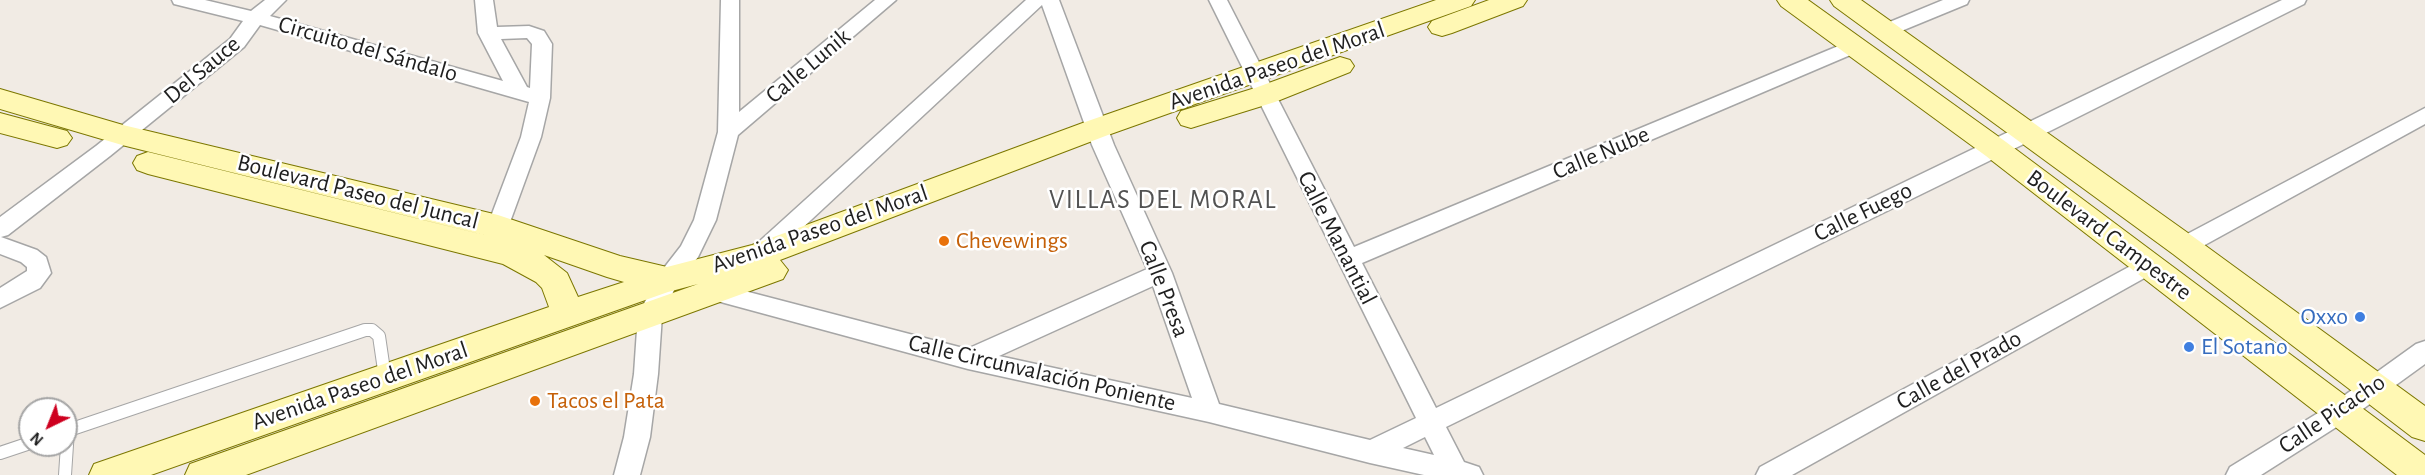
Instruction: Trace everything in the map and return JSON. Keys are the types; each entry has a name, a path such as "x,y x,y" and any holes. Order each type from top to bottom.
{"street":[{"name":"Circuito del Sándalo","path":"181,0 255,18 540,98"},
{"name":"Del Sauce","path":"0,229 113,143 237,43 255,18 278,0"},
{"path":"484,0 488,33 519,92"},
{"path":"627,475 637,436 645,385 650,315 668,279 690,250 705,220 728,132 730,0"},
{"name":"Calle Lunik","path":"728,132 887,0"},
{"path":"758,256 1037,0"},
{"name":"Calle Presa","path":"1050,0 1101,136 1160,273 1209,411"},
{"name":"Calle Manantial","path":"1218,0 1428,422 1461,474"},
{"name":"Avenida Paseo del Moral","path":"1259,85 1462,0"},
{"name":"Avenida Paseo del Moral","path":"107,475 668,279 758,256 1101,136 1514,0"},
{"name":"Boulevard Campestre","path":"1790,0 1996,149 2424,475"},
{"name":"Boulevard Campestre","path":"1843,0 2184,246 2425,426"},
{"path":"1887,30 1960,0"},
{"name":"Calle Fuego","path":"1428,422 2029,133 2297,0"},
{"path":"488,33 529,32 541,39 540,98 520,168 498,227"},
{"name":"Calle Nube","path":"1348,259 1854,46"},
{"name":"Boulevard Paseo del Juncal","path":"0,99 113,143"},
{"path":"2184,246 2425,115"},
{"name":"Boulevard Paseo del Juncal","path":"0,123 113,143 330,197 511,254 532,262 556,282 569,315"},
{"name":"Avenida Paseo del Moral","path":"206,474 714,292 1101,136"},
{"name":"Boulevard Paseo del Juncal","path":"330,197 498,227 618,268 714,292"},
{"path":"0,244 29,256 38,263 39,273 32,282 0,299"},
{"name":"Calle del Prado","path":"1769,475 2149,265"},
{"path":"968,359 1160,273"},
{"name":"Calle Circunvalación Poniente","path":"714,292 968,359 1209,411 1461,474"},
{"name":"Calle Picacho","path":"2239,475 2340,412 2425,351"},
{"path":"150,475 270,428 310,404"},
{"path":"1370,452 1428,422"}],"lane":[{"path":"78,427 365,330 372,330 379,336 385,377"},
{"path":"0,453 18,447"},
{"path":"66,457 66,475"}],"place":[{"name":"Chevewings","path":"944,241"},
{"name":"Oxxo","path":"2360,317"},
{"name":"El Sotano","path":"2189,347"},
{"name":"Tacos el Pata","path":"535,401"}],"district":[{"name":"VILLAS DEL MORAL","path":"1163,200"}]}
